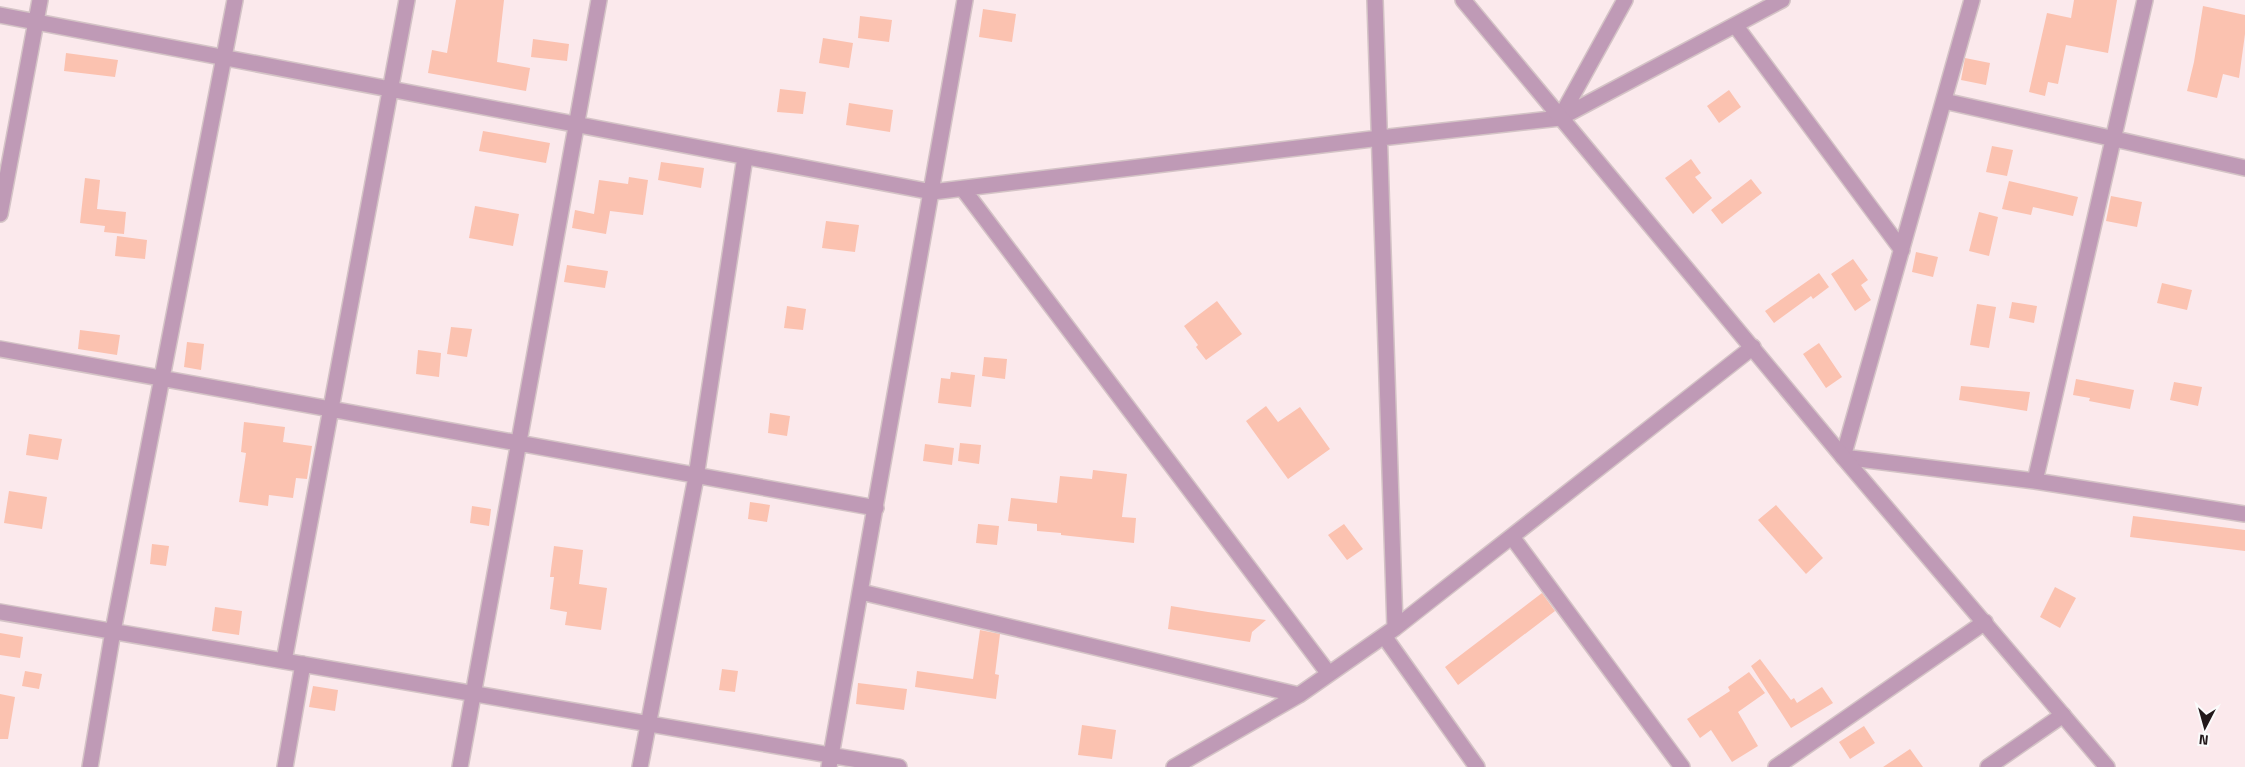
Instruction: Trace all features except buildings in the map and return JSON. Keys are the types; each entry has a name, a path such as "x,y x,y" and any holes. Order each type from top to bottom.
{"street":[{"path":"0,214 40,0"},
{"path":"90,767 113,631 235,0"},
{"path":"284,661 407,0"},
{"path":"460,767 599,0"},
{"path":"830,761 965,0"},
{"path":"1375,0 1380,138 1390,632 1477,767"},
{"path":"1463,0 1843,457 2107,767"},
{"path":"1560,118 1625,0"},
{"path":"0,15 932,192 1560,118 1782,0"},
{"path":"1843,457 1972,0"},
{"path":"2035,482 2145,0"},
{"path":"1735,25 1902,250"},
{"path":"1944,101 2245,168"},
{"path":"640,767 696,476 745,157"},
{"path":"963,189 1329,674"},
{"path":"1174,767 1299,695 1390,632 1753,347"},
{"path":"0,349 876,508"},
{"path":"1843,457 2035,482 2245,514"},
{"path":"1512,537 1682,767"},
{"path":"861,592 1299,695"},
{"path":"0,612 648,724 830,761 899,767"},
{"path":"1776,767 1984,622"},
{"path":"285,767 303,664"},
{"path":"1988,767 2063,715"}]}
